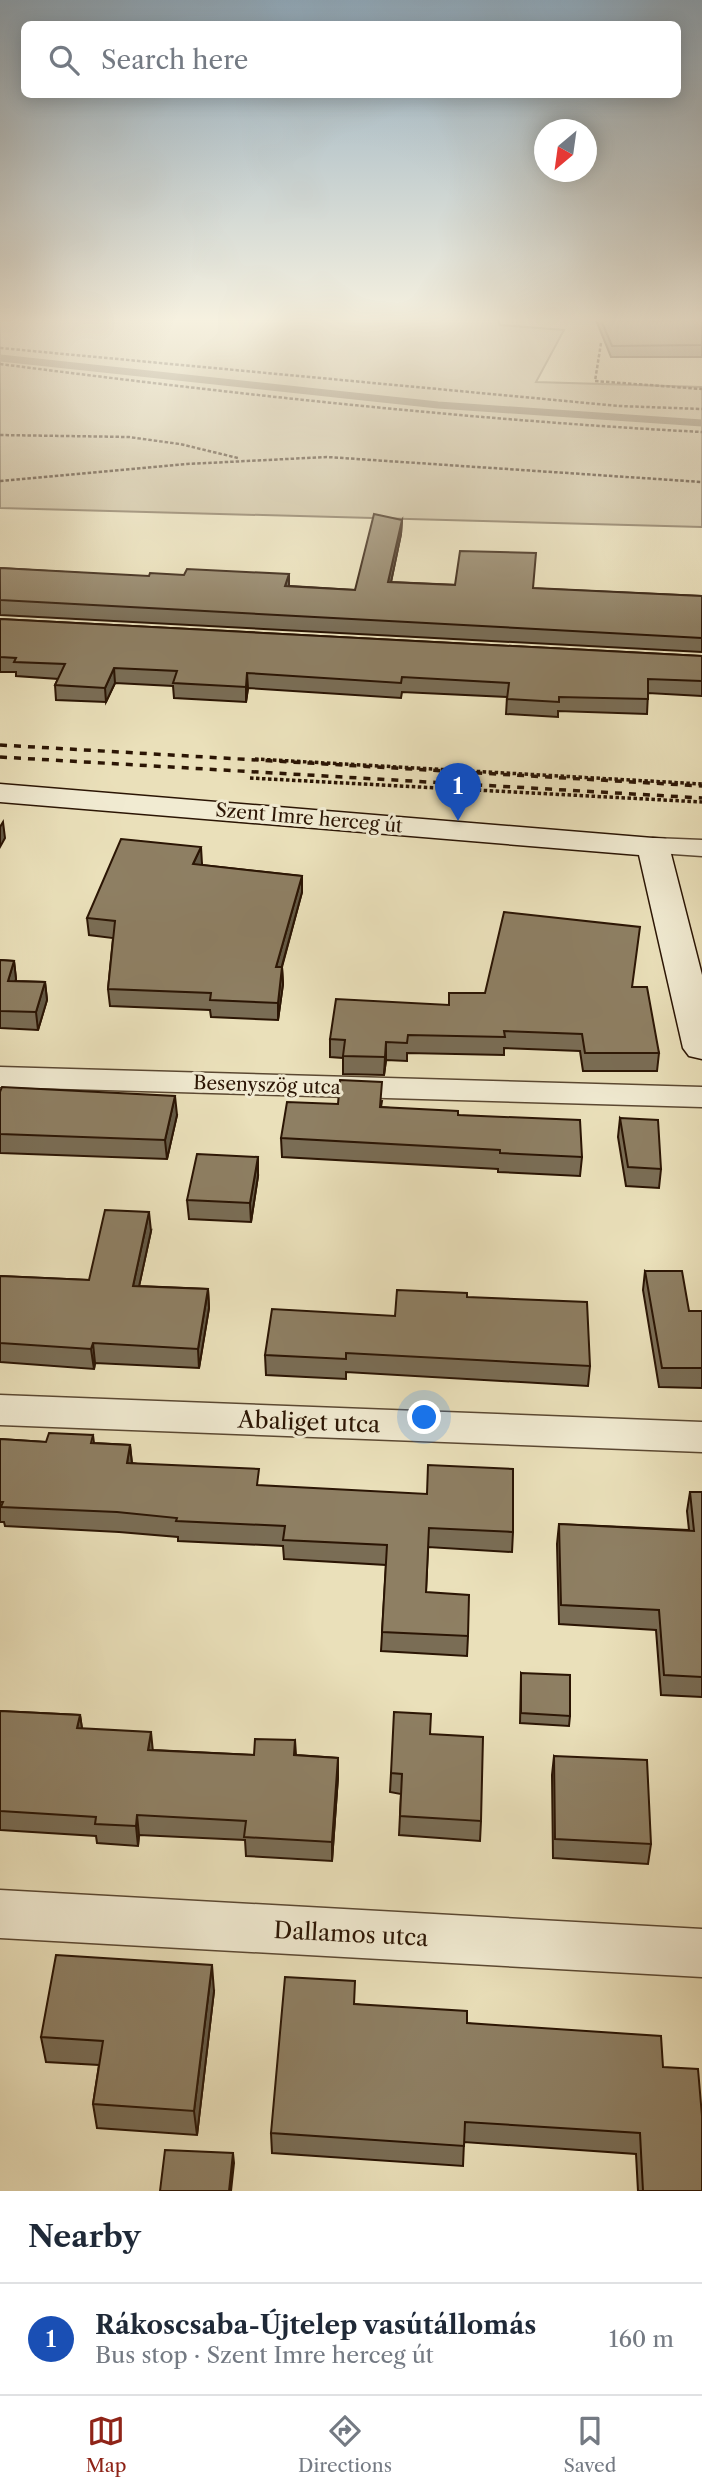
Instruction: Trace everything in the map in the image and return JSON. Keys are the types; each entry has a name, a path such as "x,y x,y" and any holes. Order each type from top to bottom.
{"street":[{"name":"Szent Imre herceg út","path":"0,793 702,848"},
{"path":"653,846 702,1048"},
{"name":"Besenyszög utca","path":"0,1077 702,1097"},
{"name":"Abaliget utca","path":"0,1410 702,1437"},
{"name":"Dallamos utca","path":"0,1914 702,1954"}],"path":[{"path":"555,422 702,432"},
{"path":"0,435 129,437 180,444 223,456 256,459"},
{"path":"0,481 256,459 355,458 702,482"},
{"path":"255,759 702,784"},
{"path":"250,778 702,802"}],"shaded area":[{"path":"0,422 702,422 702,527 0,508"}],"building":[{"path":"374,514 402,520 388,582 455,585 460,551 536,553 533,588 702,596 702,638 0,600 0,568 149,576 150,573 184,575 187,569 289,574 285,586 355,590"},
{"path":"0,619 702,656 702,681 648,679 648,699 559,697 559,702 507,699 509,683 402,677 401,683 247,673 246,687 173,683 177,671 114,668 105,688 55,685 65,664 14,662 16,658 0,657"},
{"path":"121,839 201,847 193,864 302,876 276,967 282,967 278,1003 210,1000 211,993 108,989 115,921 87,918"},
{"path":"504,912 640,927 632,987 647,987 659,1053 585,1053 582,1034 504,1031 505,1037 408,1035 407,1043 386,1042 385,1057 343,1056 345,1040 330,1039 336,999 449,1005 449,993 485,993"},
{"path":"0,960 14,961 8,981 45,982 36,1012 0,1011"},
{"path":"340,1080 382,1082 380,1107 458,1111 458,1115 580,1120 582,1157 281,1138 287,1102 338,1104"},
{"path":"2,1087 175,1096 165,1140 0,1134"},
{"path":"620,1118 658,1120 661,1169 628,1167"},
{"path":"197,1154 258,1157 250,1203 187,1200"},
{"path":"105,1210 149,1212 133,1286 208,1289 198,1349 93,1343 91,1349 0,1343 0,1276 89,1280"},
{"path":"645,1271 682,1271 689,1311 702,1311 702,1368 662,1368"},
{"path":"397,1290 467,1293 467,1297 587,1302 590,1366 346,1353 346,1359 265,1355 272,1309 395,1316"},
{"path":"49,1433 93,1435 91,1443 130,1445 127,1463 259,1469 257,1485 427,1494 428,1465 513,1469 513,1532 429,1528 426,1592 469,1595 468,1636 382,1632 387,1545 283,1540 285,1526 176,1521 177,1518 117,1512 1,1507 0,1439 46,1442"},
{"path":"690,1492 702,1492 702,1677 664,1675 659,1610 561,1605 559,1524 694,1531"},
{"path":"521,1673 570,1675 570,1716 521,1713"},
{"path":"0,1711 80,1715 77,1728 151,1732 148,1750 254,1755 255,1739 295,1740 294,1755 338,1758 332,1842 244,1837 246,1821 137,1815 136,1826 95,1824 96,1817 0,1811"},
{"path":"394,1712 431,1714 430,1734 483,1737 481,1821 400,1816 402,1774 391,1773"},
{"path":"554,1756 647,1760 651,1844 555,1839"},
{"path":"56,1955 212,1965 194,2111 93,2104 103,2041 41,2037"},
{"path":"285,1977 355,1981 354,2004 467,2011 467,2023 661,2036 663,2067 698,2069 702,2116 702,2191 643,2191 640,2133 465,2122 464,2146 271,2133"},
{"path":"165,2150 233,2153 229,2191 160,2191"}],"waterway":[{"path":"691,422 702,423"}],"railway":[{"path":"0,745 702,786"},
{"path":"0,757 702,798"}],"place":[{"name":"Rákoscsaba-Újtelep vasútállomás","path":"458,821"}]}
